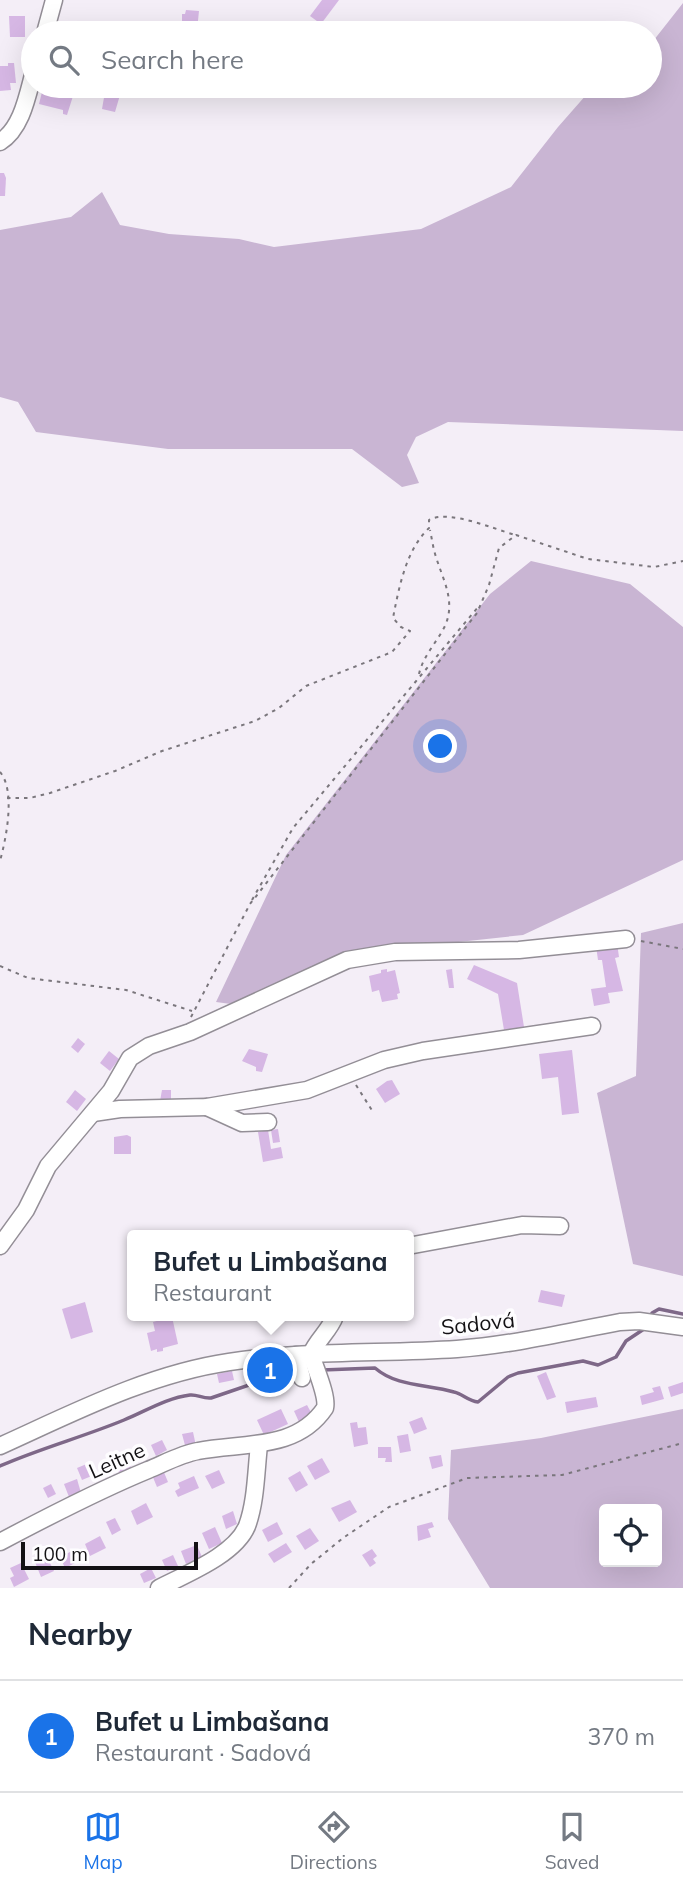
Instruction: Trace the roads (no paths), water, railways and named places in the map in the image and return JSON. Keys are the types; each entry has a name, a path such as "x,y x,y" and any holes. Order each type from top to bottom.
{"street":[{"path":"48,21 54,0"},
{"path":"0,142 6,139 23,111 27,98"},
{"path":"0,1246 26,1210 48,1166 111,1091 130,1058 149,1046 190,1032 347,960 395,952 520,950 626,939"},
{"path":"93,1113 120,1109 207,1107 307,1090 384,1060 423,1051 592,1026"},
{"path":"207,1107 242,1123 268,1122"},
{"path":"414,1245 499,1237 534,1224 560,1226"},
{"path":"306,1367 317,1340 334,1321"},
{"name":"Sadová","path":"0,1446 112,1396 153,1381 227,1362 306,1367 484,1346 620,1322 647,1322 683,1327"},
{"name":"Leitne","path":"0,1542 111,1485 180,1457 211,1448 259,1445 280,1440 305,1429 321,1415 327,1401 306,1367"},
{"path":"159,1588 228,1550 242,1535 251,1509 259,1445"}],"waterway":[{"path":"651,1316 659,1309 683,1314"},
{"path":"322,1370 375,1368 393,1379 444,1389 478,1402 508,1377 518,1373 583,1361 598,1365 616,1357 626,1341 647,1327"},
{"path":"0,1466 173,1399 193,1395 211,1398 281,1374 297,1372"}],"place":[{"name":"Bufet u Limbašana","path":"270,1370"}]}
